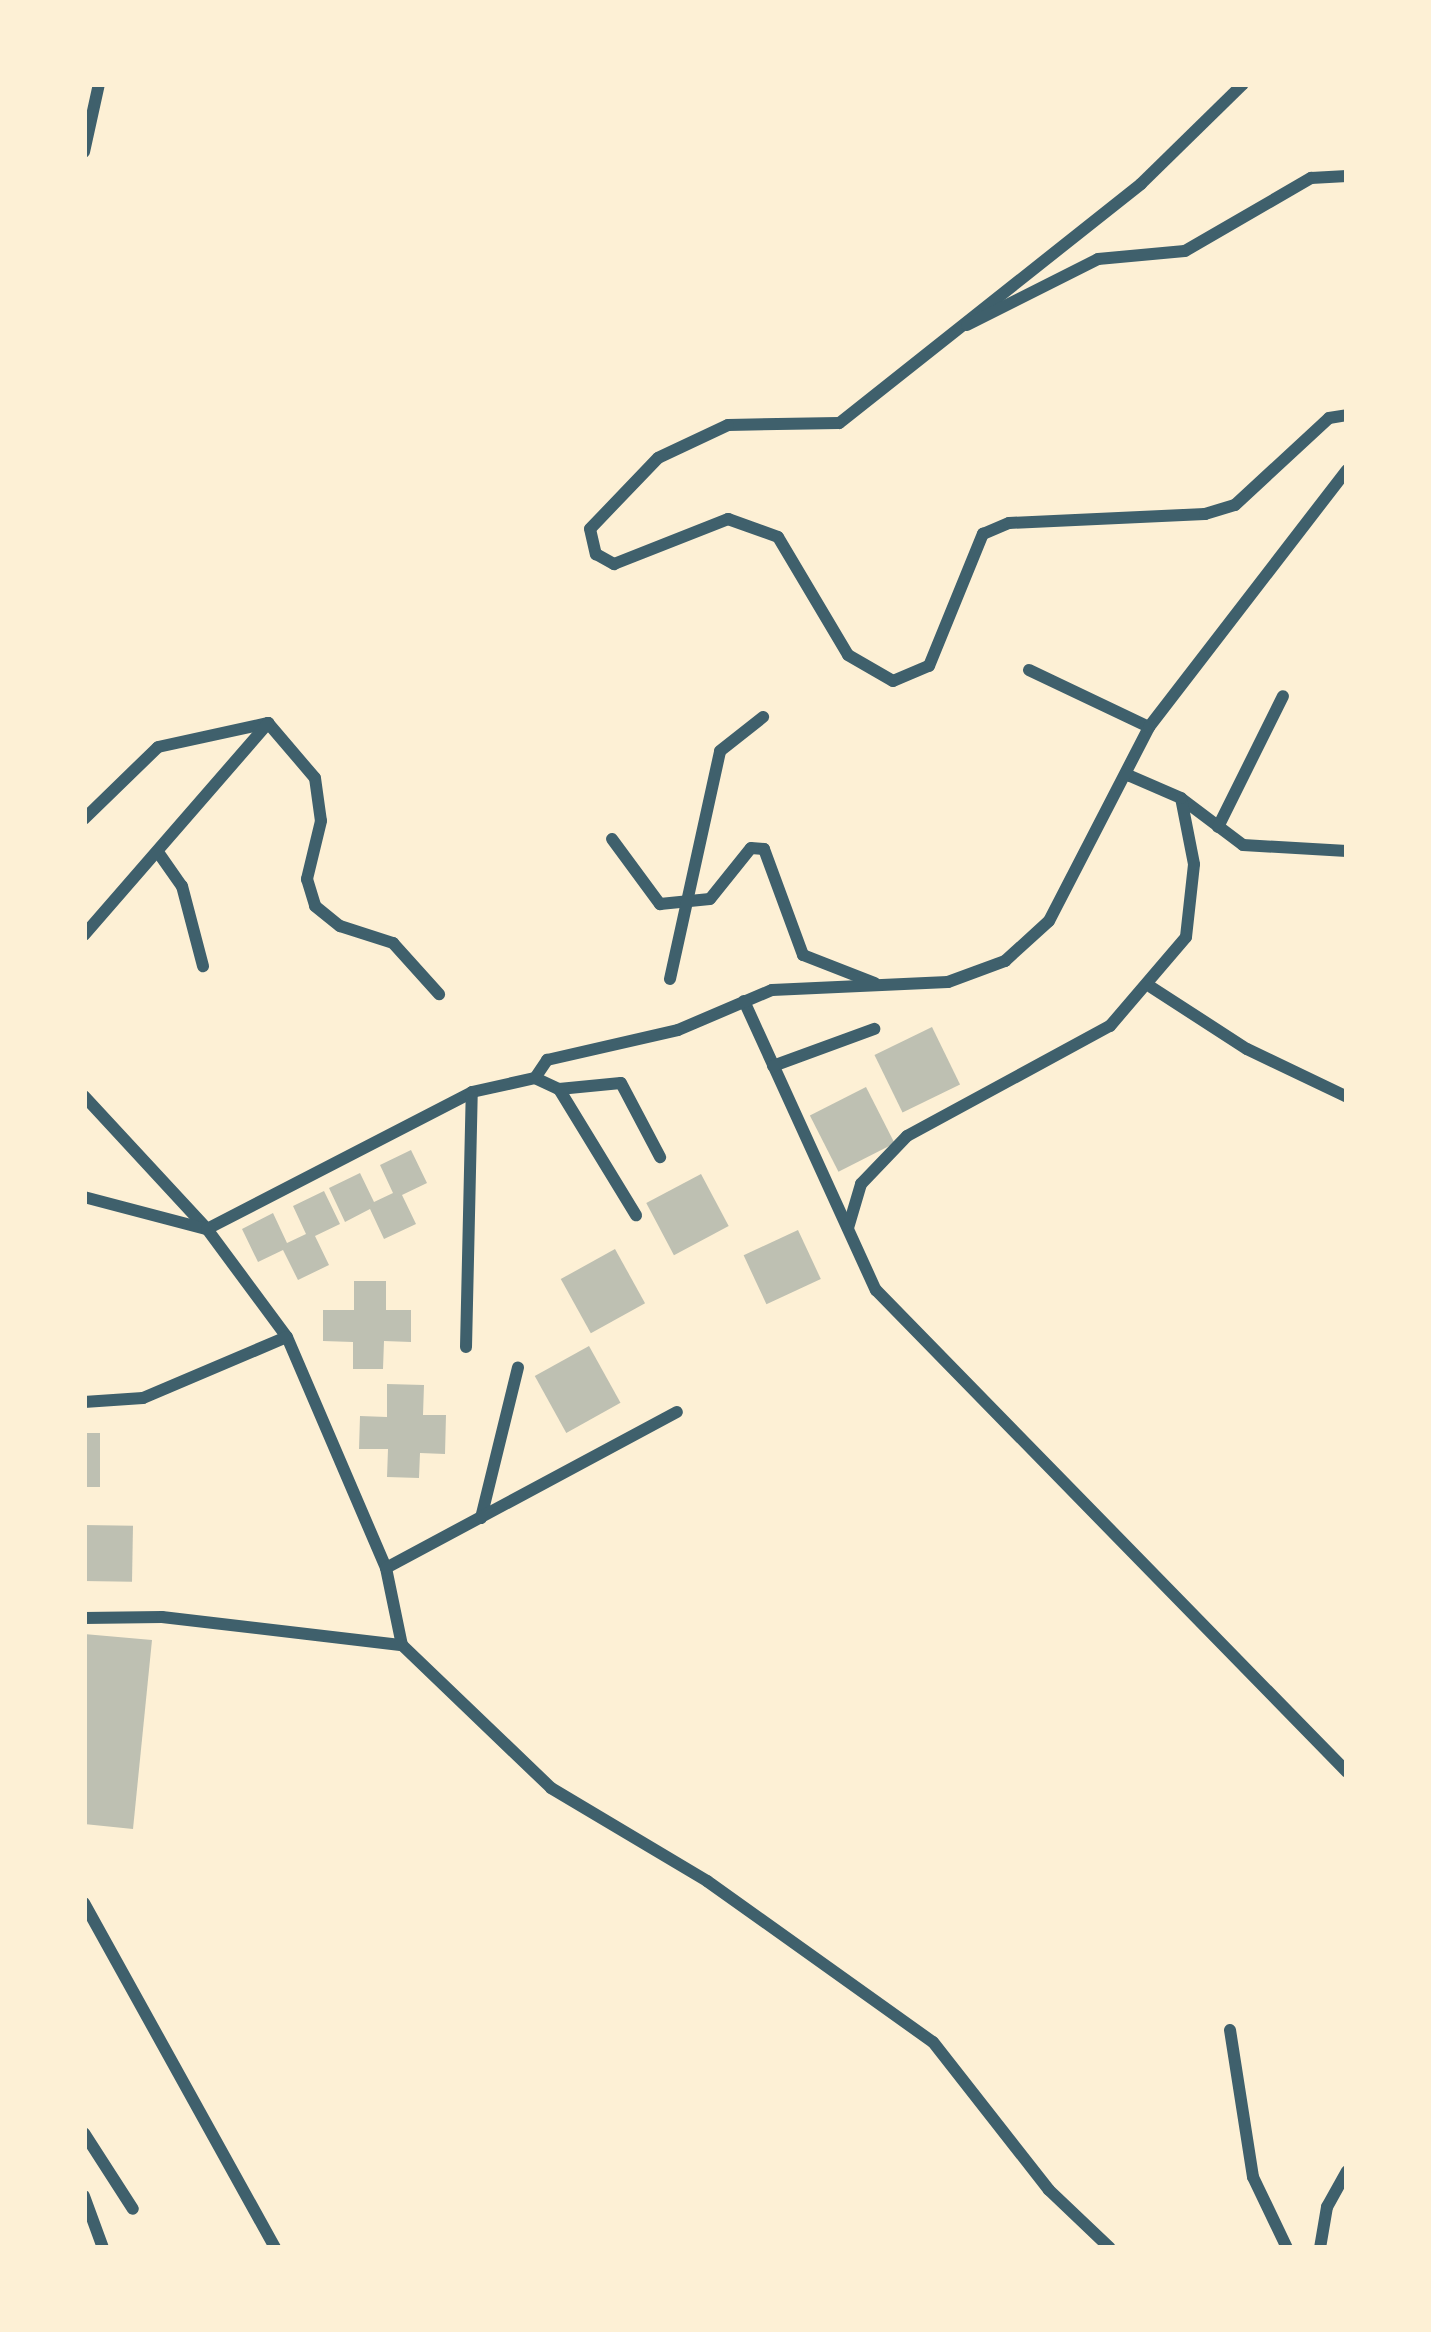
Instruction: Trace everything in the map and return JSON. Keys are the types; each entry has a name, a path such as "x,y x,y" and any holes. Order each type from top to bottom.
{"street":[{"path":"84,152 99,84"},
{"path":"1243,84 1141,184 934,342 839,423 728,424 658,458 590,529 596,554 614,564 728,519 778,537 848,655 893,681 929,666 983,534 1009,523 1186,515 1235,505 1329,418 1347,415"},
{"path":"934,342 1098,259 1185,251 1311,178 1347,176"},
{"path":"535,1078 548,1060 678,1030 772,990 948,982 1019,952 1049,921 1130,776 1150,727 1347,470"},
{"path":"1029,670 1150,727"},
{"path":"1218,827 1282,696"},
{"path":"670,979 720,751 764,717"},
{"path":"84,819 158,747 268,723"},
{"path":"84,935 160,855 268,723"},
{"path":"268,723 315,778 322,820 307,880 315,906 340,926 393,943 439,994"},
{"path":"1130,776 1180,798 1243,845 1347,851"},
{"path":"848,1228 861,1184 908,1136 1110,1026 1151,987 1186,937 1194,864 1180,798"},
{"path":"612,839 659,904 710,899 751,848 764,849 803,956 882,985"},
{"path":"160,855 182,886 203,966"},
{"path":"1151,987 1247,1049 1347,1097"},
{"path":"744,1001 877,1290 1347,1772"},
{"path":"773,1066 874,1029"},
{"path":"84,1197 207,1229 472,1092 535,1078 559,1088 621,1083 660,1157"},
{"path":"559,1088 636,1215"},
{"path":"466,1346 472,1092"},
{"path":"84,1096 207,1229 287,1337 386,1568 402,1645 551,1788 707,1881 933,2042 1049,2190 1110,2248"},
{"path":"84,1402 143,1398 287,1337"},
{"path":"481,1518 518,1367"},
{"path":"386,1568 677,1412"},
{"path":"84,1618 162,1617 402,1645"},
{"path":"84,1903 275,2248"},
{"path":"1230,2030 1253,2177 1287,2248"},
{"path":"84,2133 133,2209"},
{"path":"1320,2248 1327,2206 1347,2171"},
{"path":"84,2196 103,2248"}],"building":[{"path":"932,1027 960,1085 903,1113 874,1055"},
{"path":"866,1087 895,1143 838,1172 810,1116"},
{"path":"411,1150 427,1183 402,1195 416,1224 384,1239 370,1209 345,1222 329,1188 360,1173 374,1202 393,1193 380,1165"},
{"path":"701,1174 729,1226 674,1255 646,1203"},
{"path":"324,1191 340,1224 315,1236 329,1265 298,1280 283,1250 258,1262 242,1229 273,1213 287,1243 306,1234 293,1206"},
{"path":"798,1230 821,1279 766,1304 744,1255"},
{"path":"615,1249 645,1303 591,1333 561,1279"},
{"path":"354,1281 386,1281 386,1310 411,1310 411,1342 384,1341 383,1369 353,1369 353,1342 323,1341 323,1310 354,1310"},
{"path":"589,1346 621,1403 566,1433 535,1376"},
{"path":"387,1384 424,1385 423,1415 446,1415 445,1454 420,1453 419,1478 387,1477 388,1449 359,1449 360,1416 387,1417"},
{"path":"84,1433 100,1433 100,1487 84,1487"},
{"path":"84,1525 133,1526 132,1582 84,1581"},
{"path":"84,1634 152,1640 133,1829 84,1824"}]}
